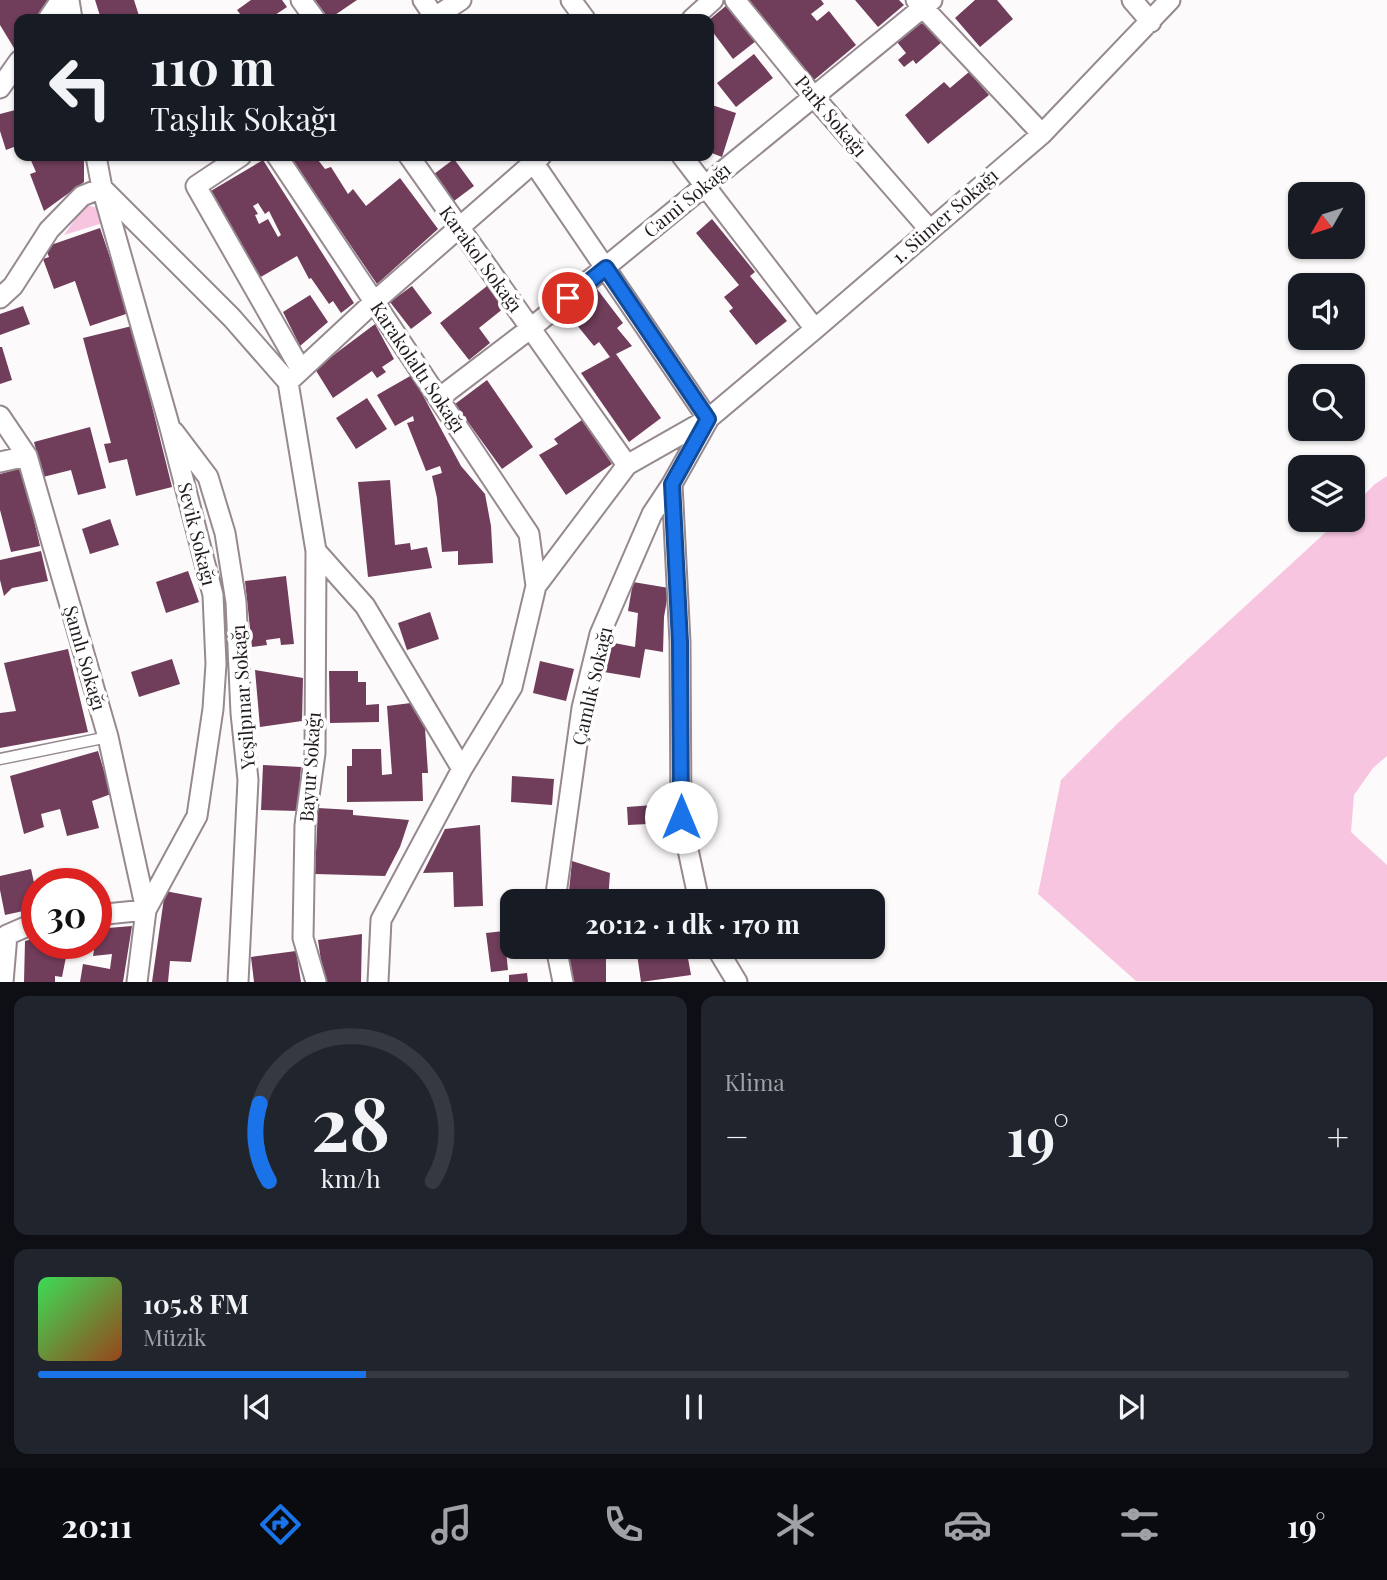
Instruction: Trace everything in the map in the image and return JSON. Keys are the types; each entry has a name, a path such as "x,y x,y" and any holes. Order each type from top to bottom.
{"street":[{"path":"440,14 461,0"},
{"path":"698,14 713,0"},
{"name":"Park Sokağı","path":"735,0 814,97 929,229"},
{"path":"1132,0 1151,22"},
{"name":"1. Sümer Sokağı","path":"708,419 1042,134 1170,0"},
{"path":"923,3 1042,134"},
{"name":"Cami Sokağı","path":"439,398 606,268 814,97 923,3"},
{"path":"0,88 14,68"},
{"name":"Sevik Sokağı","path":"97,161 213,595 216,664 213,709 197,816 146,910"},
{"path":"234,161 196,186 294,376"},
{"name":"Karakolaltı Sokağı","path":"280,161 528,534 536,586"},
{"name":"Karakol Sokağı","path":"412,161 627,465"},
{"path":"294,376 532,161"},
{"path":"379,982 381,920 462,769 512,687 536,586 627,465 708,419 537,161"},
{"path":"686,161 815,330"},
{"path":"0,298 13,286 49,230 82,196 102,188 294,376"},
{"name":"Bayur Sokağı","path":"294,376 316,551 314,753 305,825 303,938 316,982"},
{"name":"Şamlı Sokağı","path":"0,415 27,456 108,737 146,910"},
{"name":"Çamlık Sokağı","path":"557,889 582,708 600,634 652,514 708,419"},
{"name":"Yeşilpınar Sokağı","path":"170,428 208,477 225,533 236,603 248,779 238,982"},
{"path":"0,462 27,456"},
{"path":"672,484 680,642 681,817 696,889"},
{"path":"316,551 365,606 462,769"},
{"path":"112,913 146,910 137,982"},
{"path":"3,982 4,936 21,929"},
{"path":"558,959 563,982"},
{"path":"723,959 737,982"}],"lane":[{"path":"0,759 108,737"}],"shaded area":[{"path":"85,205 99,208 103,223 64,235"},
{"path":"1387,476 1387,756 1373,768 1354,795 1351,832 1387,865 1387,981 1136,981 1038,894 1061,780 1118,723 1326,532 1365,532 1365,494"}],"building":[{"path":"0,0 53,0 41,14 14,14 14,48 0,25"},
{"path":"95,0 134,0 138,14 99,14"},
{"path":"251,0 282,0 287,7 276,14 240,14 237,10"},
{"path":"315,0 357,0 336,14 325,14"},
{"path":"749,0 821,0 824,4 811,14 817,21 829,11 856,45 814,80"},
{"path":"855,0 899,0 904,5 878,27"},
{"path":"975,0 997,0 1013,19 980,47 955,18"},
{"path":"727,5 756,41 733,59 714,34 714,16"},
{"path":"923,19 942,42 916,64 913,60 904,67 898,60 906,53 897,42"},
{"path":"754,54 773,78 736,107 717,83"},
{"path":"969,72 989,95 928,144 905,115 944,82 950,88"},
{"path":"714,106 736,113 722,157 714,154"},
{"path":"14,110 14,147 6,150 0,131 0,114"},
{"path":"31,161 84,161 84,182 44,211 30,174 36,172"},
{"path":"264,161 354,303 341,313 333,301 329,304 311,278 309,279 297,256 259,278 209,192","holes":["258,203 265,214 269,211 281,235 278,237 268,219 259,224 255,215 258,214 253,206"]},
{"path":"293,161 319,161 325,169 331,167 348,194 353,189 366,206 400,178 438,229 377,284"},
{"path":"451,161 455,161 474,186 454,201 434,174"},
{"path":"712,219 755,272 750,276 787,321 756,345 729,311 733,308 724,297 739,285 696,233"},
{"path":"100,228 129,313 90,326 75,281 54,289 43,259 49,257 45,247"},
{"path":"412,286 432,313 411,329 390,302"},
{"path":"487,286 504,308 479,328 490,343 469,360 440,323"},
{"path":"597,289 623,323 617,328 632,346 616,354 661,418 629,442 581,373 610,357 599,342 594,346 567,313"},
{"path":"310,295 328,322 300,346 283,312"},
{"path":"23,306 30,324 0,335 0,314"},
{"path":"375,324 394,359 382,367 386,372 377,378 372,371 333,398 315,369"},
{"path":"132,326 172,487 136,496 127,459 109,463 104,444 111,443 83,338"},
{"path":"0,347 12,380 0,384"},
{"path":"412,375 461,466 485,494 491,526 493,563 458,565 458,551 442,552 432,476 442,473 440,466 426,471 407,423 414,421 413,416 395,426 377,395"},
{"path":"487,380 533,447 502,469 455,404"},
{"path":"367,398 387,429 356,449 336,418"},
{"path":"582,420 612,464 566,495 539,455 558,444 554,439"},
{"path":"90,427 106,488 78,495 71,470 43,477 34,442"},
{"path":"22,468 40,546 11,552 0,510 0,474"},
{"path":"390,480 395,545 410,543 411,550 427,547 432,568 368,577 358,482"},
{"path":"110,519 119,545 90,554 82,529"},
{"path":"41,551 48,581 12,588 4,596 0,580 0,560"},
{"path":"188,571 199,602 166,613 156,582"},
{"path":"286,576 294,644 281,645 280,638 266,640 267,645 252,647 245,581"},
{"path":"633,582 669,588 664,617 663,652 645,649 640,678 604,672 609,642 635,647 638,613 628,611"},
{"path":"430,612 439,639 407,650 398,623"},
{"path":"68,649 88,732 0,748 0,713 16,711 4,663"},
{"path":"172,659 180,684 139,697 131,672"},
{"path":"540,661 574,669 566,701 533,693"},
{"path":"255,670 303,678 302,721 260,727"},
{"path":"329,671 358,671 358,682 366,682 366,705 379,704 379,722 330,723"},
{"path":"411,703 425,728 428,773 422,773 423,801 347,802 347,766 352,766 352,749 381,749 382,775 392,774 387,706"},
{"path":"98,751 111,794 92,801 99,828 67,836 60,809 41,814 44,827 24,834 10,776"},
{"path":"263,765 301,767 298,811 261,810"},
{"path":"512,776 554,779 552,805 511,802"},
{"path":"666,804 667,823 628,825 627,807"},
{"path":"318,808 353,810 353,815 409,820 400,847 385,876 315,874"},
{"path":"480,825 483,906 454,907 453,872 423,873 445,829"},
{"path":"572,861 610,873 609,889 569,889"},
{"path":"21,871 21,912 5,915 0,876"},
{"path":"165,891 202,898 191,962 170,961 168,982 152,982"},
{"path":"132,926 123,982 80,982 83,964 110,969 112,928"},
{"path":"500,931 500,959 507,959 508,970 491,972 486,933"},
{"path":"362,934 361,982 324,982 318,940"},
{"path":"296,951 301,982 254,982 251,957"},
{"path":"25,959 66,959 62,977 55,976 55,982 24,982"},
{"path":"569,959 606,959 606,982 574,982"},
{"path":"638,959 688,959 691,975 641,982"},
{"path":"527,973 528,982 509,982 509,975"}],"route":[{"path":"568,298 606,268 708,419 672,484 680,642 681,817"}]}
